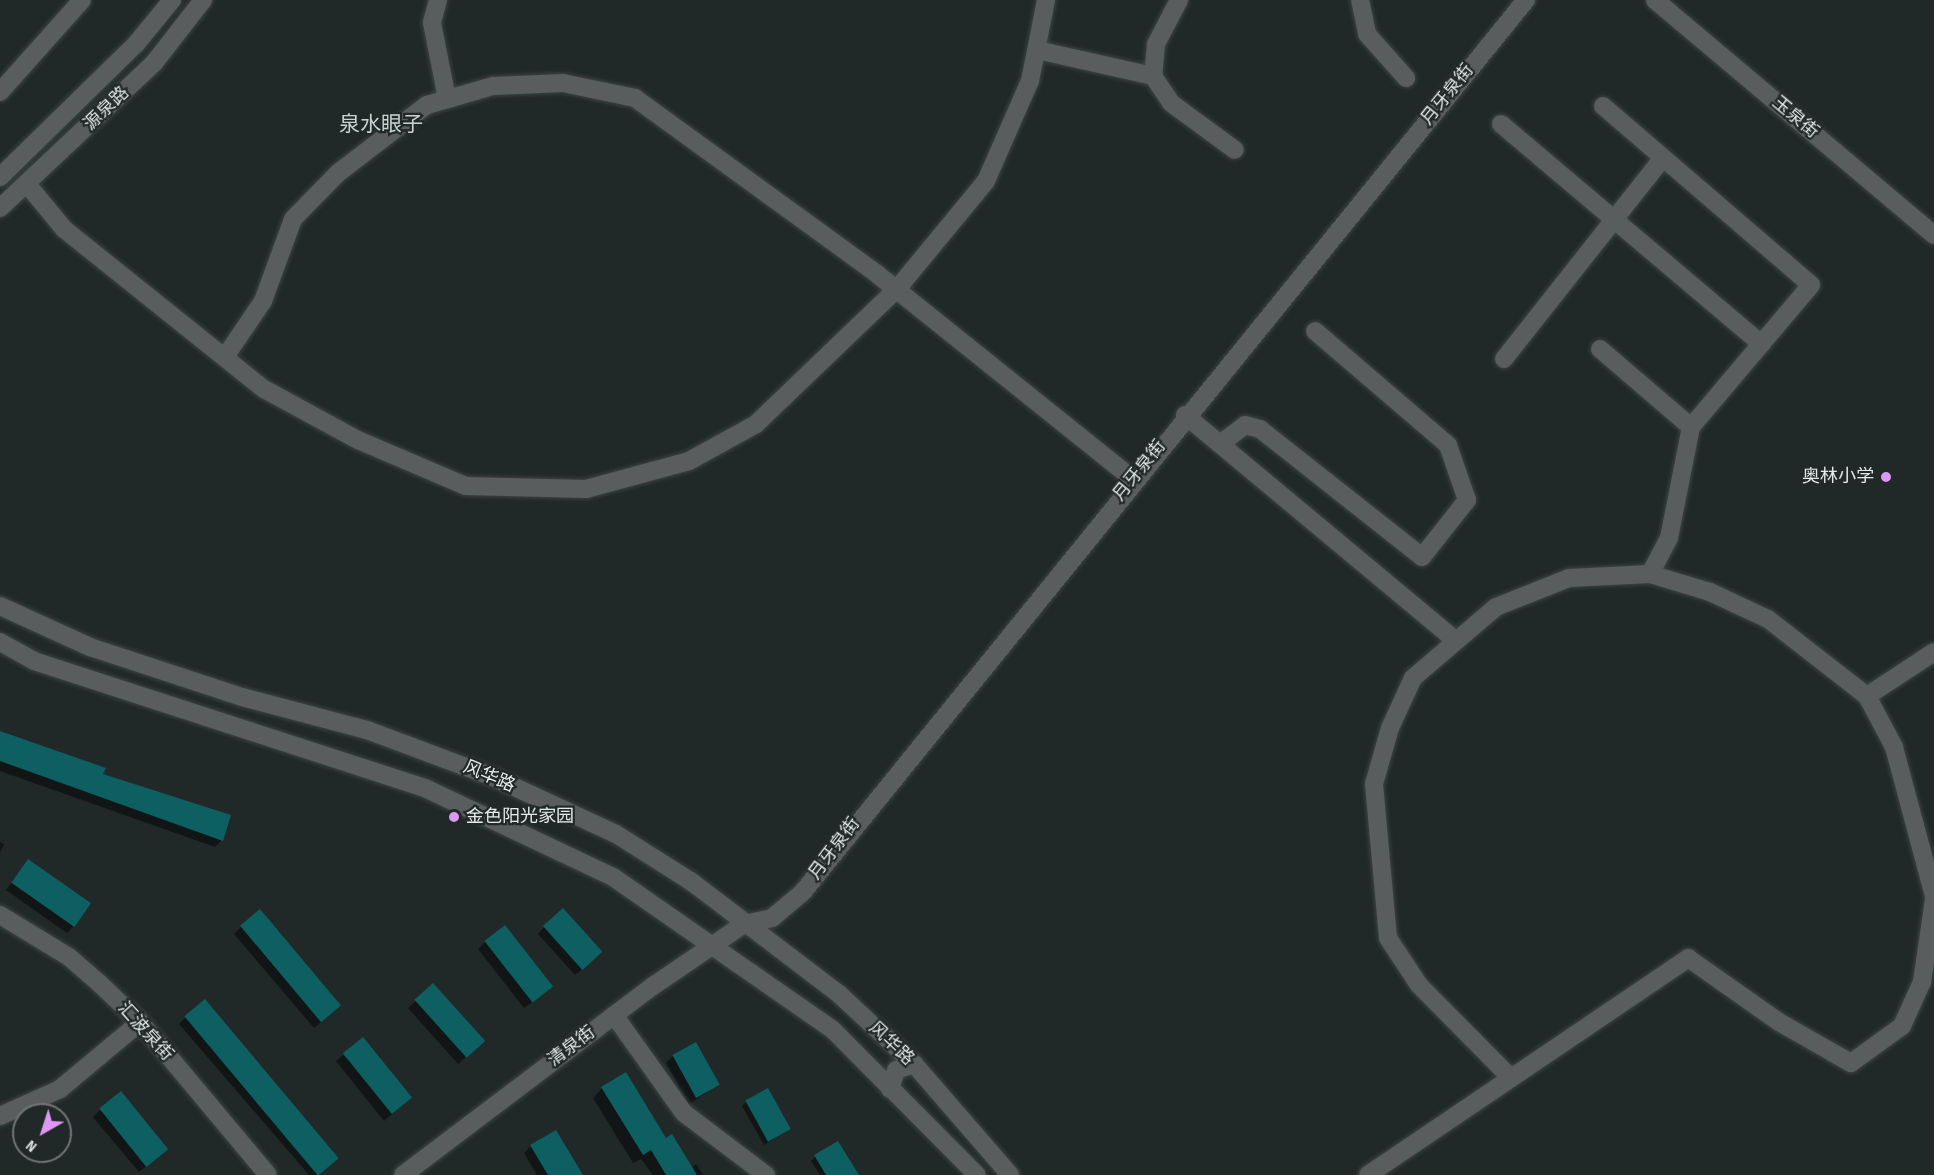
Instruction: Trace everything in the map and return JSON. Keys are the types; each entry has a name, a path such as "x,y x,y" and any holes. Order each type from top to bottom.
{"street":[{"path":"0,92 82,0"},
{"name":"源泉路","path":"0,177 136,44 172,0"},
{"name":"源泉路","path":"0,208 154,63 203,0"},
{"path":"438,0 432,23 447,99"},
{"path":"27,184 64,229 264,389 337,429 465,486 586,489 689,462 756,424 897,290 986,181 1037,50 1046,0"},
{"path":"1179,0 1156,44 1153,76 1172,103 1235,150"},
{"path":"1360,0 1367,34 1406,78"},
{"name":"月牙泉街","path":"744,924 772,918 802,893 1133,479 1526,0"},
{"name":"玉泉街","path":"1655,0 1934,235"},
{"path":"1037,50 1153,76"},
{"path":"225,357 264,301 293,219 338,173 427,105 493,86 563,83 635,98 897,290 1133,479"},
{"path":"1603,106 1811,285 1691,427 1669,538 1650,574"},
{"path":"1501,124 1761,344"},
{"path":"1504,359 1663,158"},
{"path":"1220,444 1245,425 1260,429 1422,557 1467,500 1448,445 1315,331"},
{"path":"1600,349 1691,427"},
{"path":"1185,415 1454,639"},
{"path":"1368,1175 1509,1076 1688,958 1779,1022 1851,1063 1902,1026 1922,982 1931,934 1934,898 1894,747 1867,696 1768,619 1710,592 1650,574 1569,578 1496,607 1454,639 1413,678 1390,728 1374,784 1380,876 1388,939 1419,985 1509,1076"},
{"name":"风华路","path":"0,606 90,647 242,697 367,730 493,777 616,834 692,882 744,924 839,994 914,1064 1010,1175"},
{"path":"0,642 34,661 427,789 613,877 716,946 832,1030 976,1175"},
{"path":"1867,696 1934,652"},
{"name":"汇波泉街","path":"0,915 69,957 140,1023 268,1175"},
{"name":"清泉街","path":"403,1175 614,1015 716,946 744,924"},
{"path":"614,1015 684,1113 766,1175"},
{"path":"0,1116 60,1089 140,1023"},
{"path":"890,1089 896,1070 914,1064"}],"building":[{"path":"0,731 106,768 103,774 231,815 223,841 0,761"},
{"path":"28,859 91,903 74,927 11,883"},
{"path":"563,908 602,952 582,970 543,926"},
{"path":"260,909 341,1006 321,1022 240,926"},
{"path":"505,925 553,986 533,1002 485,941"},
{"path":"433,983 485,1041 467,1058 414,1000"},
{"path":"205,999 339,1158 317,1175 184,1016"},
{"path":"363,1037 412,1098 392,1114 343,1053"},
{"path":"696,1042 720,1085 696,1098 672,1055"},
{"path":"626,1072 666,1138 672,1134 697,1175 666,1175 651,1150 643,1155 601,1087"},
{"path":"768,1088 791,1129 768,1142 745,1101"},
{"path":"121,1091 168,1149 146,1167 99,1109"},
{"path":"556,1130 583,1175 548,1175 530,1145"},
{"path":"838,1141 859,1175 826,1175 814,1155"}],"place":[{"name":"奥林小学","path":"1886,477"},
{"name":"金色阳光家园","path":"454,817"}],"district":[{"name":"泉水眼子","path":"381,125"}]}
